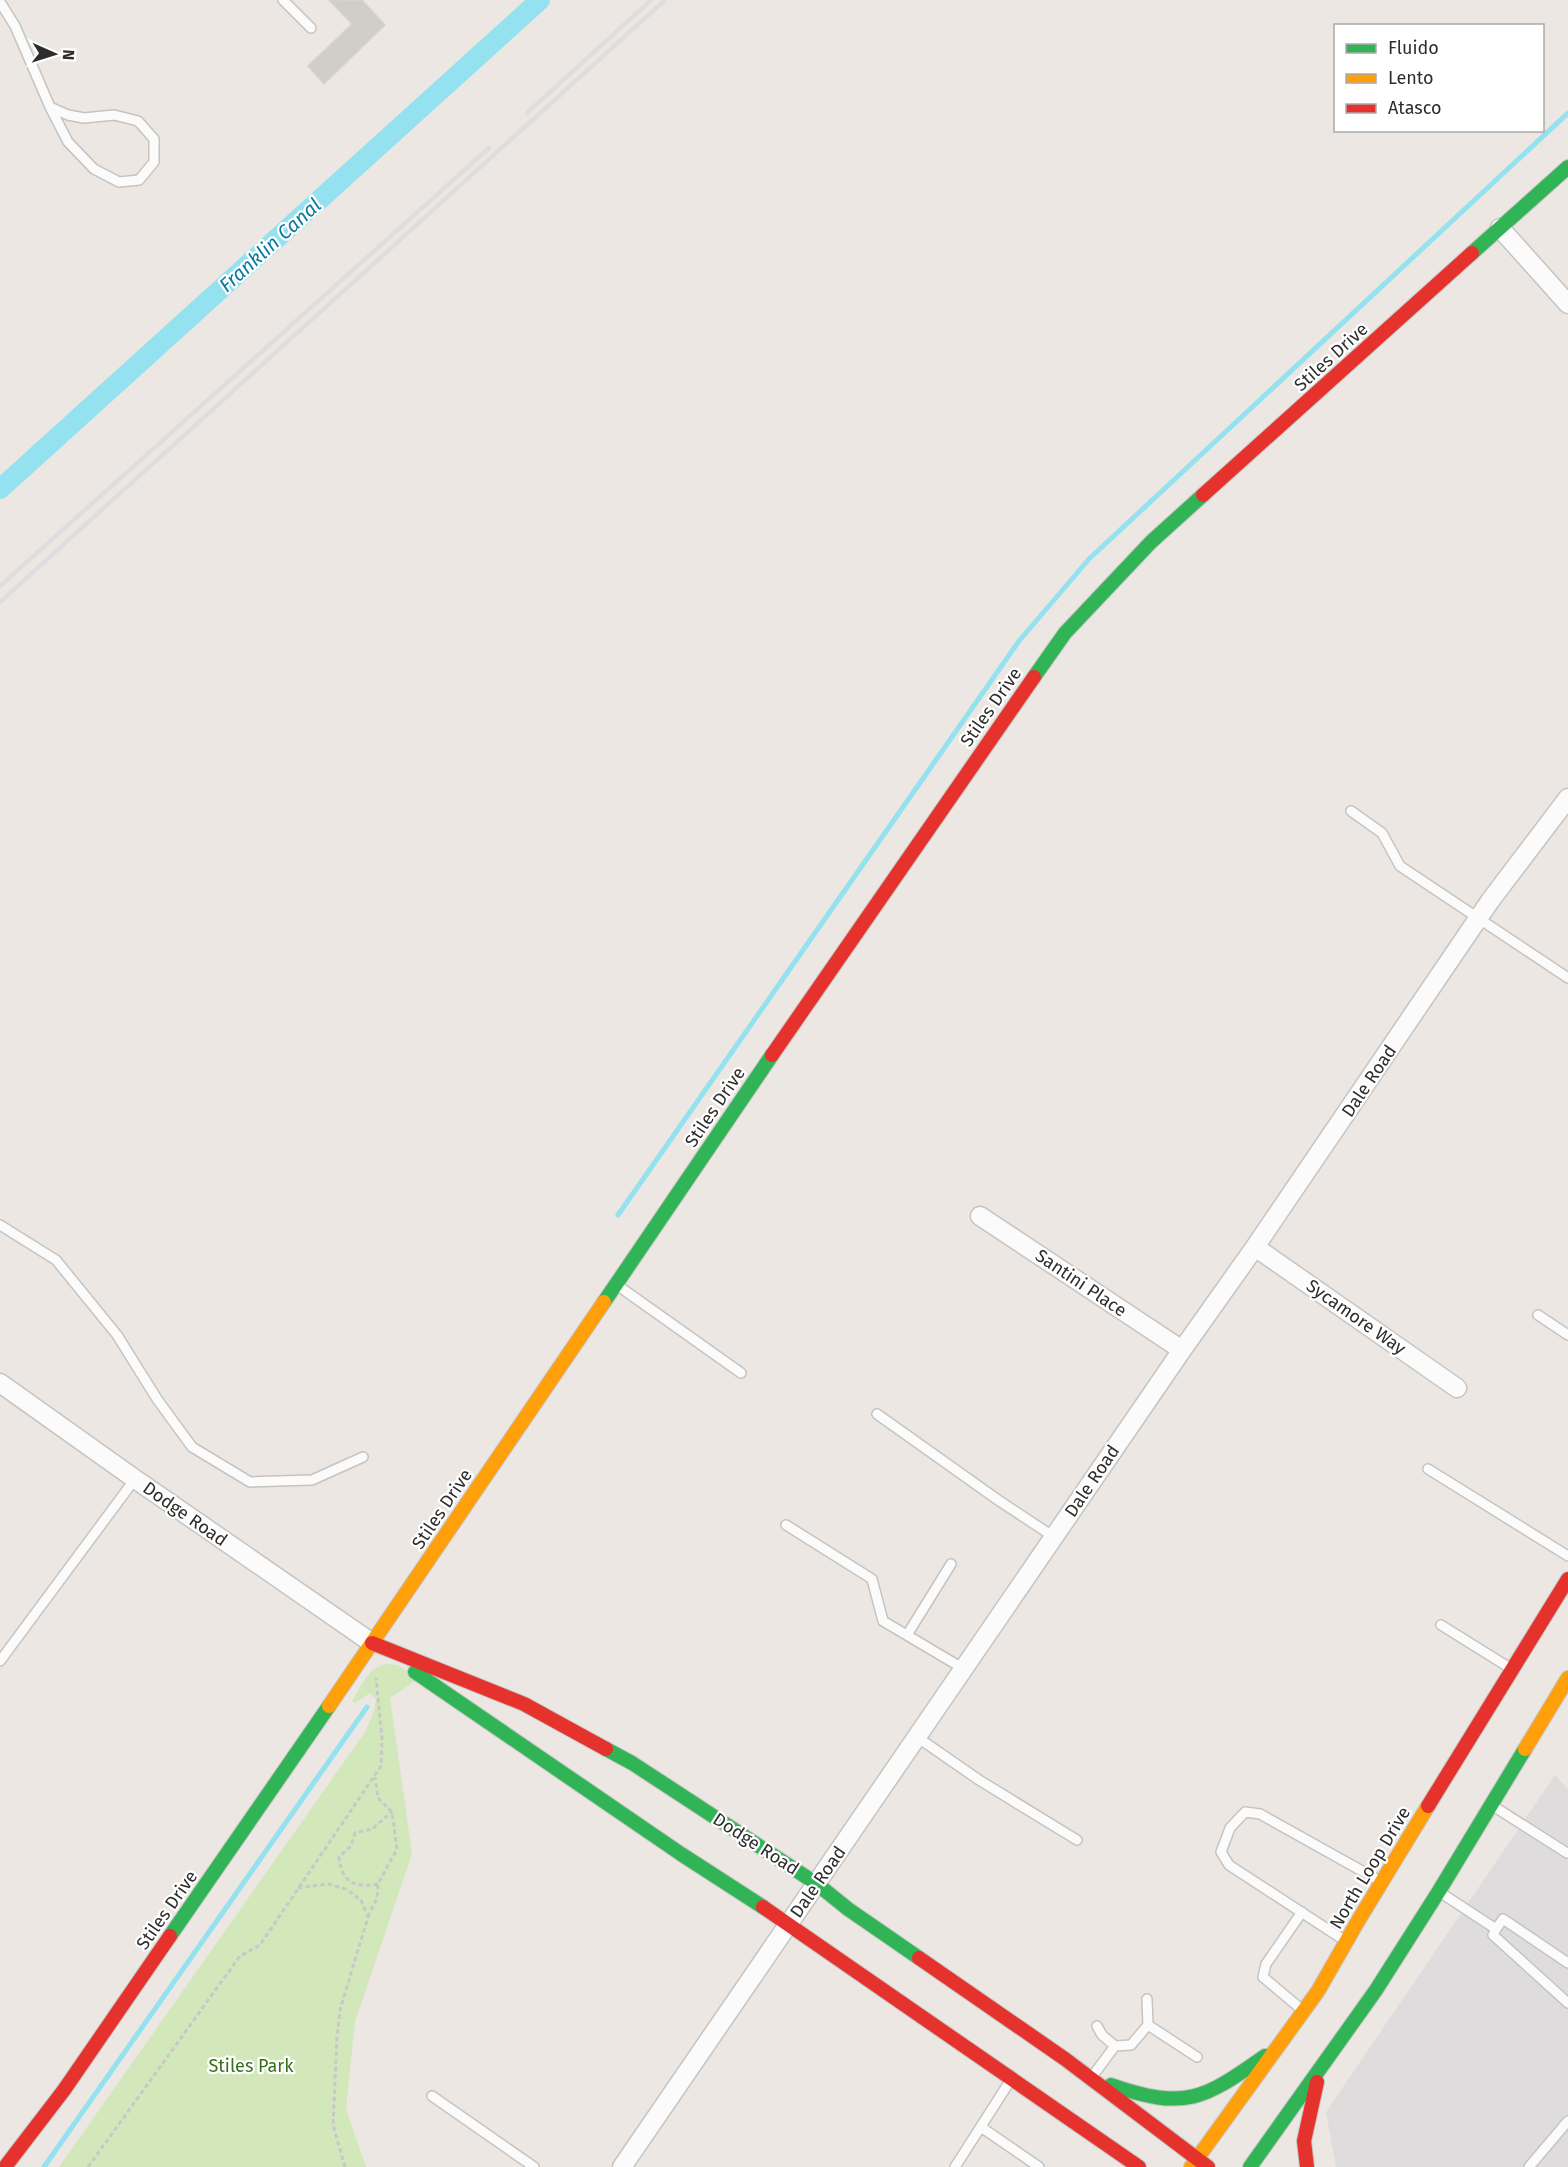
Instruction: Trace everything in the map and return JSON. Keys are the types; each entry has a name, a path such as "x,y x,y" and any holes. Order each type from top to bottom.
{"street":[{"name":"Stiles Drive","path":"6,2160 64,2090 372,1643 845,947 1065,633 1151,542 1568,167"},
{"path":"1500,228 1568,304"},
{"name":"Dale Road","path":"622,2167 1478,920 1568,798"},
{"name":"Santini Place","path":"980,1216 1182,1350"},
{"name":"Sycamore Way","path":"1255,1247 1457,1388"},
{"name":"Dodge Road","path":"0,1383 372,1643 681,1854 788,1923 1139,2167"},
{"name":"North Loop Drive","path":"1198,2164 1318,1991 1382,1882 1568,1579"},
{"name":"Dodge Road","path":"372,1643 534,1709 632,1763 817,1884 1090,2078 1198,2164"},
{"path":"1250,2167 1376,1990 1568,1678"},
{"path":"1090,2078 1132,2093 1165,2099 1198,2097 1232,2078 1280,2046"},
{"path":"1306,2167 1304,2141 1308,2116 1322,2066"},
{"path":"1083,2129 1100,2157"}],"lane":[{"path":"283,0 311,28"},
{"path":"0,2 15,26 50,107 68,142 94,170 119,182 139,180 154,162 154,139 138,121 114,115 84,118 68,115 50,107"},
{"path":"1351,811 1383,833 1400,866 1568,978"},
{"path":"0,1225 56,1260 117,1335 157,1399 192,1447 250,1482 312,1480 363,1457"},
{"path":"615,1283 741,1373"},
{"path":"1538,1315 1568,1335"},
{"path":"877,1414 1054,1537"},
{"path":"1428,1469 1568,1556"},
{"path":"0,1661 135,1479"},
{"path":"786,1525 872,1579 883,1621 964,1669"},
{"path":"907,1635 951,1564"},
{"path":"1441,1625 1512,1669"},
{"path":"918,1737 988,1786 1077,1840"},
{"path":"1491,1805 1567,1853"},
{"path":"1347,1941 1229,1865 1221,1852 1230,1828 1245,1812 1260,1814 1382,1882"},
{"path":"1439,1891 1496,1929"},
{"path":"1302,1912 1266,1964 1263,1977 1304,2012"},
{"path":"1568,1963 1503,1918 1493,1935 1568,2003"},
{"path":"1097,2026 1102,2035 1115,2046 1131,2045 1148,2025 1147,1998"},
{"path":"1148,2025 1197,2057"},
{"path":"1090,2078 1115,2046"},
{"path":"955,2167 1012,2079"},
{"path":"432,2096 534,2167"},
{"path":"1529,2167 1568,2121"},
{"path":"981,2127 1039,2167"}],"path":[{"path":"88,2167 240,1956 260,1945 381,1766 382,1738 372,1643"},
{"path":"345,2167 333,2125 340,2010 368,1917 377,1898 378,1884 397,1849 392,1812 378,1798 375,1775"},
{"path":"378,1884 360,1887 348,1881 340,1869 339,1857 351,1846 355,1833 372,1829 392,1812"},
{"path":"298,1888 328,1884 346,1889 361,1900 368,1917"}],"shaded area":[{"path":"1555,1775 1568,1789 1568,2167 1336,2167 1326,2112"}],"green space":[{"name":"Stiles Park","path":"386,1664 398,1665 418,1679 390,1698 412,1854 355,2022 346,2109 366,2167 59,2167 365,1732 374,1711 376,1699 370,1693 355,1703 352,1701 370,1673"}],"building":[{"path":"329,0 362,0 385,25 324,84 308,66 352,24"}],"waterway":[{"name":"Franklin Canal","path":"0,489 540,0"},
{"path":"618,1215 1019,641 1089,559 1568,113"},
{"path":"44,2167 367,1707"}],"railway":[{"path":"527,113 651,0"},
{"path":"0,602 665,0"},
{"path":"0,586 489,148"}],"traffic: fast":[{"path":"1472,253 1568,167"},
{"path":"1034,677 1065,633 1151,542 1203,495"},
{"path":"604,1302 772,1055"},
{"path":"415,1672 681,1854 763,1907"},
{"path":"170,1936 329,1706"},
{"path":"606,1749 632,1763 817,1884 848,1909 919,1958"},
{"path":"1250,2167 1376,1990 1525,1749"},
{"path":"1111,2085 1158,2097 1177,2099 1193,2096 1226,2082 1265,2056"}],"traffic: slow":[{"path":"329,1706 604,1302"},
{"path":"1525,1749 1568,1678"},
{"path":"1191,2167 1318,1991 1428,1806"}],"traffic: jam":[{"path":"1203,495 1472,253"},
{"path":"772,1055 1034,677"},
{"path":"1428,1806 1568,1579"},
{"path":"372,1643 524,1704 606,1749"},
{"path":"763,1907 1139,2167"},
{"path":"5,2167 64,2090 170,1936"},
{"path":"919,1958 1065,2059 1208,2167"},
{"path":"1307,2167 1304,2141 1317,2082"}]}
